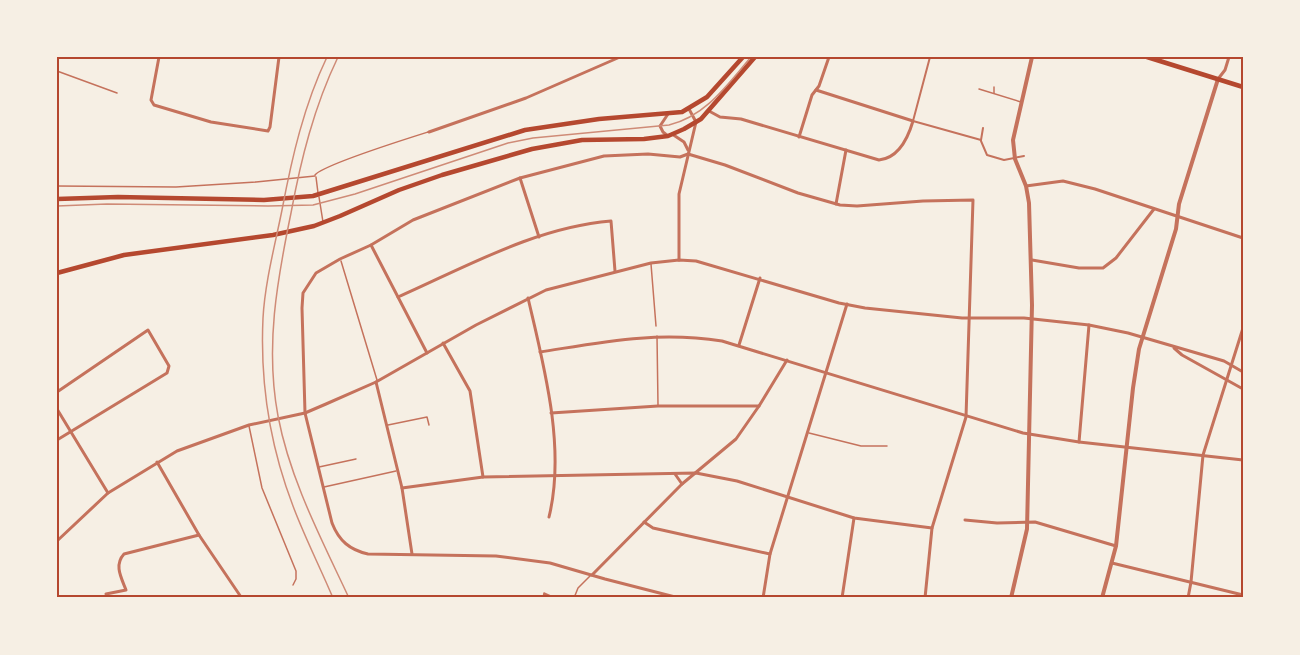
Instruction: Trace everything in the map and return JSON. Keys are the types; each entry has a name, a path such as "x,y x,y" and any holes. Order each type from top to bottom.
{"main road":[{"path":"57,199 128,197 264,200 305,197 336,190 525,130 599,119 668,114 690,109 707,97 743,57"},
{"path":"57,273 124,255 273,235 323,223 420,182 532,149 582,140 644,139 670,135 696,122 709,111 755,57"},
{"path":"1147,57 1243,87"}],"street":[{"path":"159,57 151,102 171,111 211,122 268,131 279,57"},
{"path":"429,132 526,98 620,57"},
{"path":"800,137 812,95 819,86 829,57"},
{"path":"709,111 720,117 741,119 872,159 887,159 906,141 914,121 930,57"},
{"path":"1011,598 1027,536 1032,319 1032,260 1026,186 1015,159 1013,140 1032,57"},
{"path":"1102,598 1116,546 1135,372 1142,337 1178,217 1179,204 1218,79 1225,70 1229,57"},
{"path":"816,90 981,140"},
{"path":"1024,93 1029,95"},
{"path":"679,260 679,194 696,122 690,109"},
{"path":"668,114 660,126 663,132 684,142 688,153"},
{"path":"983,128 981,140 987,155 1004,160 1024,156"},
{"path":"836,204 842,182 846,150"},
{"path":"679,598 550,563 522,559 368,554 350,548 334,529 305,413 301,329 303,293 316,273 371,245 413,220 520,178 604,156 648,154 680,157 688,153 725,165 780,188 836,204 857,206 935,200 973,200 966,417 932,528 925,598"},
{"path":"520,178 539,237"},
{"path":"1026,186 1056,181 1095,189 1243,238"},
{"path":"1032,260 1094,269 1104,268 1109,265 1154,209"},
{"path":"398,297 509,248 539,237 596,222 611,221 615,272"},
{"path":"371,245 427,353"},
{"path":"57,541 108,493 157,462 185,448 249,425 305,413 377,381 442,343 546,290 651,263 696,261 847,304 914,314 1032,319 1089,326 1142,337 1232,364 1243,372"},
{"path":"739,346 760,278"},
{"path":"528,298 551,413 555,476 549,517"},
{"path":"763,598 770,554 847,304"},
{"path":"1079,442 1089,326"},
{"path":"1188,598 1203,455 1243,328"},
{"path":"57,392 148,330 169,366 167,373 57,440"},
{"path":"540,352 657,336 698,338 739,346 1028,434 1079,442 1243,460"},
{"path":"442,343 470,391 483,477"},
{"path":"1173,347 1182,356 1243,389"},
{"path":"592,575 682,484 736,439 787,360"},
{"path":"377,381 402,488 412,554"},
{"path":"551,413 658,406 759,406"},
{"path":"57,409 108,493"},
{"path":"157,462 199,535 241,597"},
{"path":"402,488 483,477 696,473 788,496 854,518 932,528"},
{"path":"675,474 682,484"},
{"path":"842,598 854,518"},
{"path":"965,520 1044,524 1116,546"},
{"path":"644,522 653,528 770,554"},
{"path":"106,594 126,590 118,567 120,558 124,554 199,535"},
{"path":"1112,563 1243,595"}],"lane":[{"path":"57,71 117,93"},
{"path":"994,87 994,94"},
{"path":"979,89 1022,102"},
{"path":"57,186 176,187 256,183 315,176 319,171 340,162 429,132"},
{"path":"315,176 323,223"},
{"path":"340,259 377,381"},
{"path":"651,263 656,326"},
{"path":"657,336 658,406"},
{"path":"387,425 427,417 429,425"},
{"path":"249,425 262,488 296,571 293,585"},
{"path":"808,433 861,446 887,446"},
{"path":"318,467 356,459"},
{"path":"323,487 398,470"},
{"path":"574,598 578,588 592,575"},
{"path":"543,598 544,593 555,598"}],"tram line":[{"path":"57,206 107,204 313,205 355,194 508,143 533,138 669,125 682,121 694,115 715,98 751,57"}],"railway":[{"path":"327,57 305,113 290,170 266,291 262,342 268,414 278,460 298,518 333,598"},
{"path":"338,57 315,114 295,193 277,289 273,365 278,416 290,463 308,509 349,598"}]}
